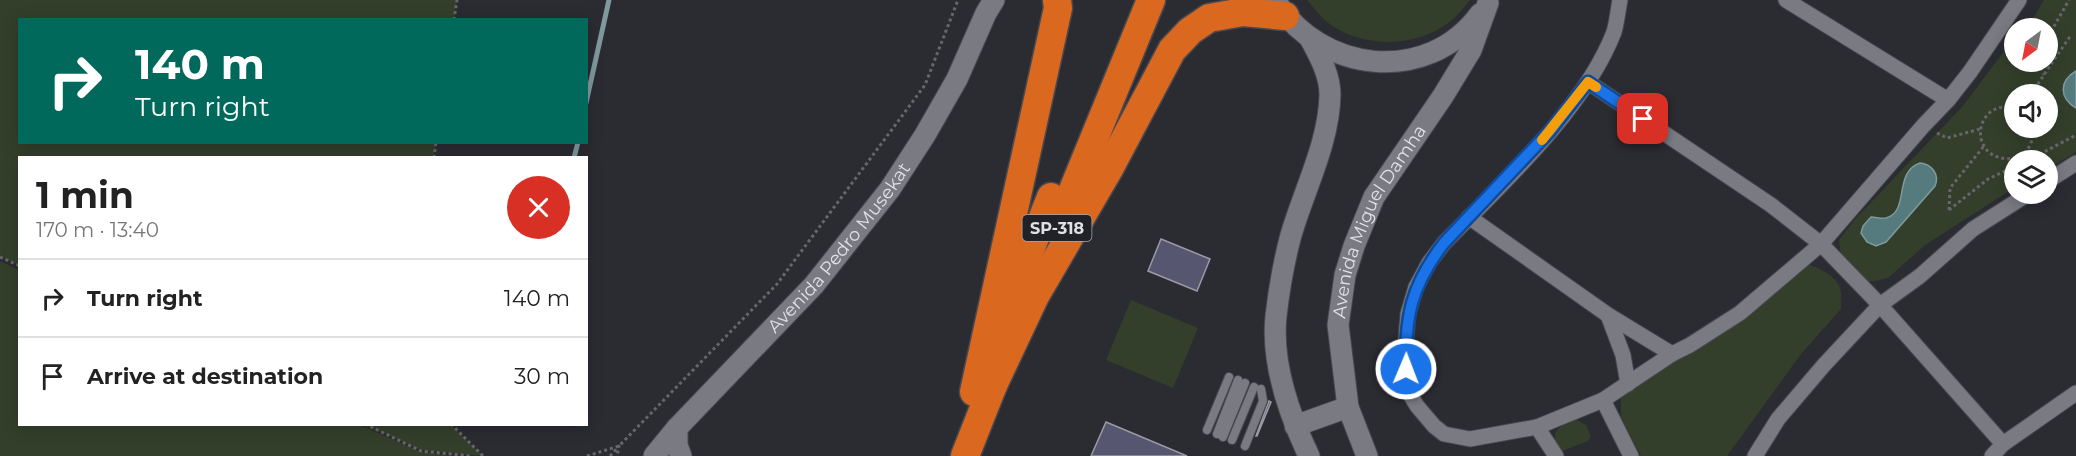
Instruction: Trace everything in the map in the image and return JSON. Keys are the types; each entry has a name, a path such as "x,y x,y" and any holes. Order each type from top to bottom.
{"highway":[{"path":"981,395 1055,20 1057,0"},
{"name":"SP-318","path":"965,456 981,395 1131,0"},
{"name":"SP-318","path":"950,456 981,395 1150,0"},
{"path":"981,395 1172,50 1190,31 1209,18 1280,8"}],"street":[{"path":"1620,0 1614,30 1588,82 1550,131 1444,243 1429,263 1416,287 1408,314 1405,351 1407,384 1417,406 1444,434 1470,439 1537,427 1603,400 1672,354 1740,313 1821,244 1948,100 2019,0"},
{"path":"1786,0 1808,5 1948,100"},
{"path":"1311,40 1338,54 1369,62 1400,61 1430,53 1457,37 1474,21 1489,1"},
{"name":"Avenida Miguel Damha","path":"1367,456 1347,407 1338,325 1345,275 1374,197 1443,96 1471,50 1489,1"},
{"name":"Avenida Pedro Musekat","path":"654,456 677,428 814,285 890,189 925,135 957,79 990,4"},
{"path":"1280,8 1311,40 1324,64 1330,94 1324,134 1291,237 1276,317 1276,348 1284,390 1295,426 1309,456"},
{"path":"1588,82 1771,205 1821,244 1880,305 2003,444"},
{"path":"2058,175 2076,163"},
{"path":"1755,456 1778,419 1880,305 1920,276 1973,229 2012,204"},
{"path":"1469,217 1608,315 1672,354"},
{"path":"1608,315 1623,355 1628,384"},
{"path":"1992,456 2003,444 2076,393"},
{"path":"1603,400 1629,455"},
{"path":"1295,426 1347,407"},
{"path":"1537,427 1556,456"},
{"path":"677,428 677,445 681,456"}],"lane":[{"path":"1207,430 1229,377"},
{"path":"1220,435 1241,382"},
{"path":"1232,440 1257,388 1263,401 1245,446"}],"path":[{"path":"454,18 457,0"},
{"path":"610,456 777,284 926,85 958,0"},
{"path":"2058,19 2069,0"},
{"path":"2038,84 2071,35"},
{"path":"2004,107 1988,114 1980,129 1984,146 1990,153 2004,159"},
{"path":"1923,126 1947,138 1980,129"},
{"path":"2048,150 2076,135"},
{"path":"1984,146 1950,188 1949,210 1988,179 2004,172"},
{"path":"0,257 18,265"},
{"path":"369,426 421,451 470,456"},
{"path":"453,426 483,456"},
{"path":"587,456 619,446"},
{"path":"617,456 619,446"}],"green space":[{"path":"0,0 457,0 454,18 18,18 18,144 436,144 434,156 18,156 18,265 0,257"},
{"path":"1307,0 1470,0 1454,18 1434,31 1403,41 1386,42 1354,36 1339,30 1323,19"},
{"path":"2044,0 2076,0 2076,152 2058,163 2058,150 2004,150 2004,194 1925,245 1888,278 1863,282 1841,258 1839,240 1855,219 1962,107 2004,51 2004,72 2058,72 2058,18 2032,18"},
{"path":"0,261 18,270 18,426 362,426 421,452 452,456 0,456"},
{"path":"1809,265 1827,273 1838,284 1841,293 1841,309 1801,354 1727,456 1641,456 1621,417 1621,395 1745,317"},
{"path":"1131,300 1198,328 1173,388 1106,360"},
{"path":"1575,419 1586,425 1591,437 1588,441 1562,451 1555,439 1556,431"},
{"path":"367,426 452,426 483,456 421,450"}],"water":[{"path":"2076,71 2076,108 2066,99 2063,90 2066,80"},
{"path":"1920,163 1928,165 1936,174 1935,186 1886,242 1876,246 1867,242 1861,233 1863,226 1871,217 1886,218 1893,214 1898,208 1907,175"}],"building":[{"path":"1161,239 1210,259 1197,291 1148,271"},
{"path":"1269,401 1271,402 1256,436"},
{"path":"1106,422 1187,456 1091,456"}],"waterway":[{"path":"588,94 609,0"},
{"path":"574,156 578,144"}],"slow traffic":[{"path":"1542,140 1588,82 1596,87"}],"route":[{"path":"1406,369 1408,314 1416,287 1429,263 1444,243 1550,131 1588,82 1643,119"}]}
